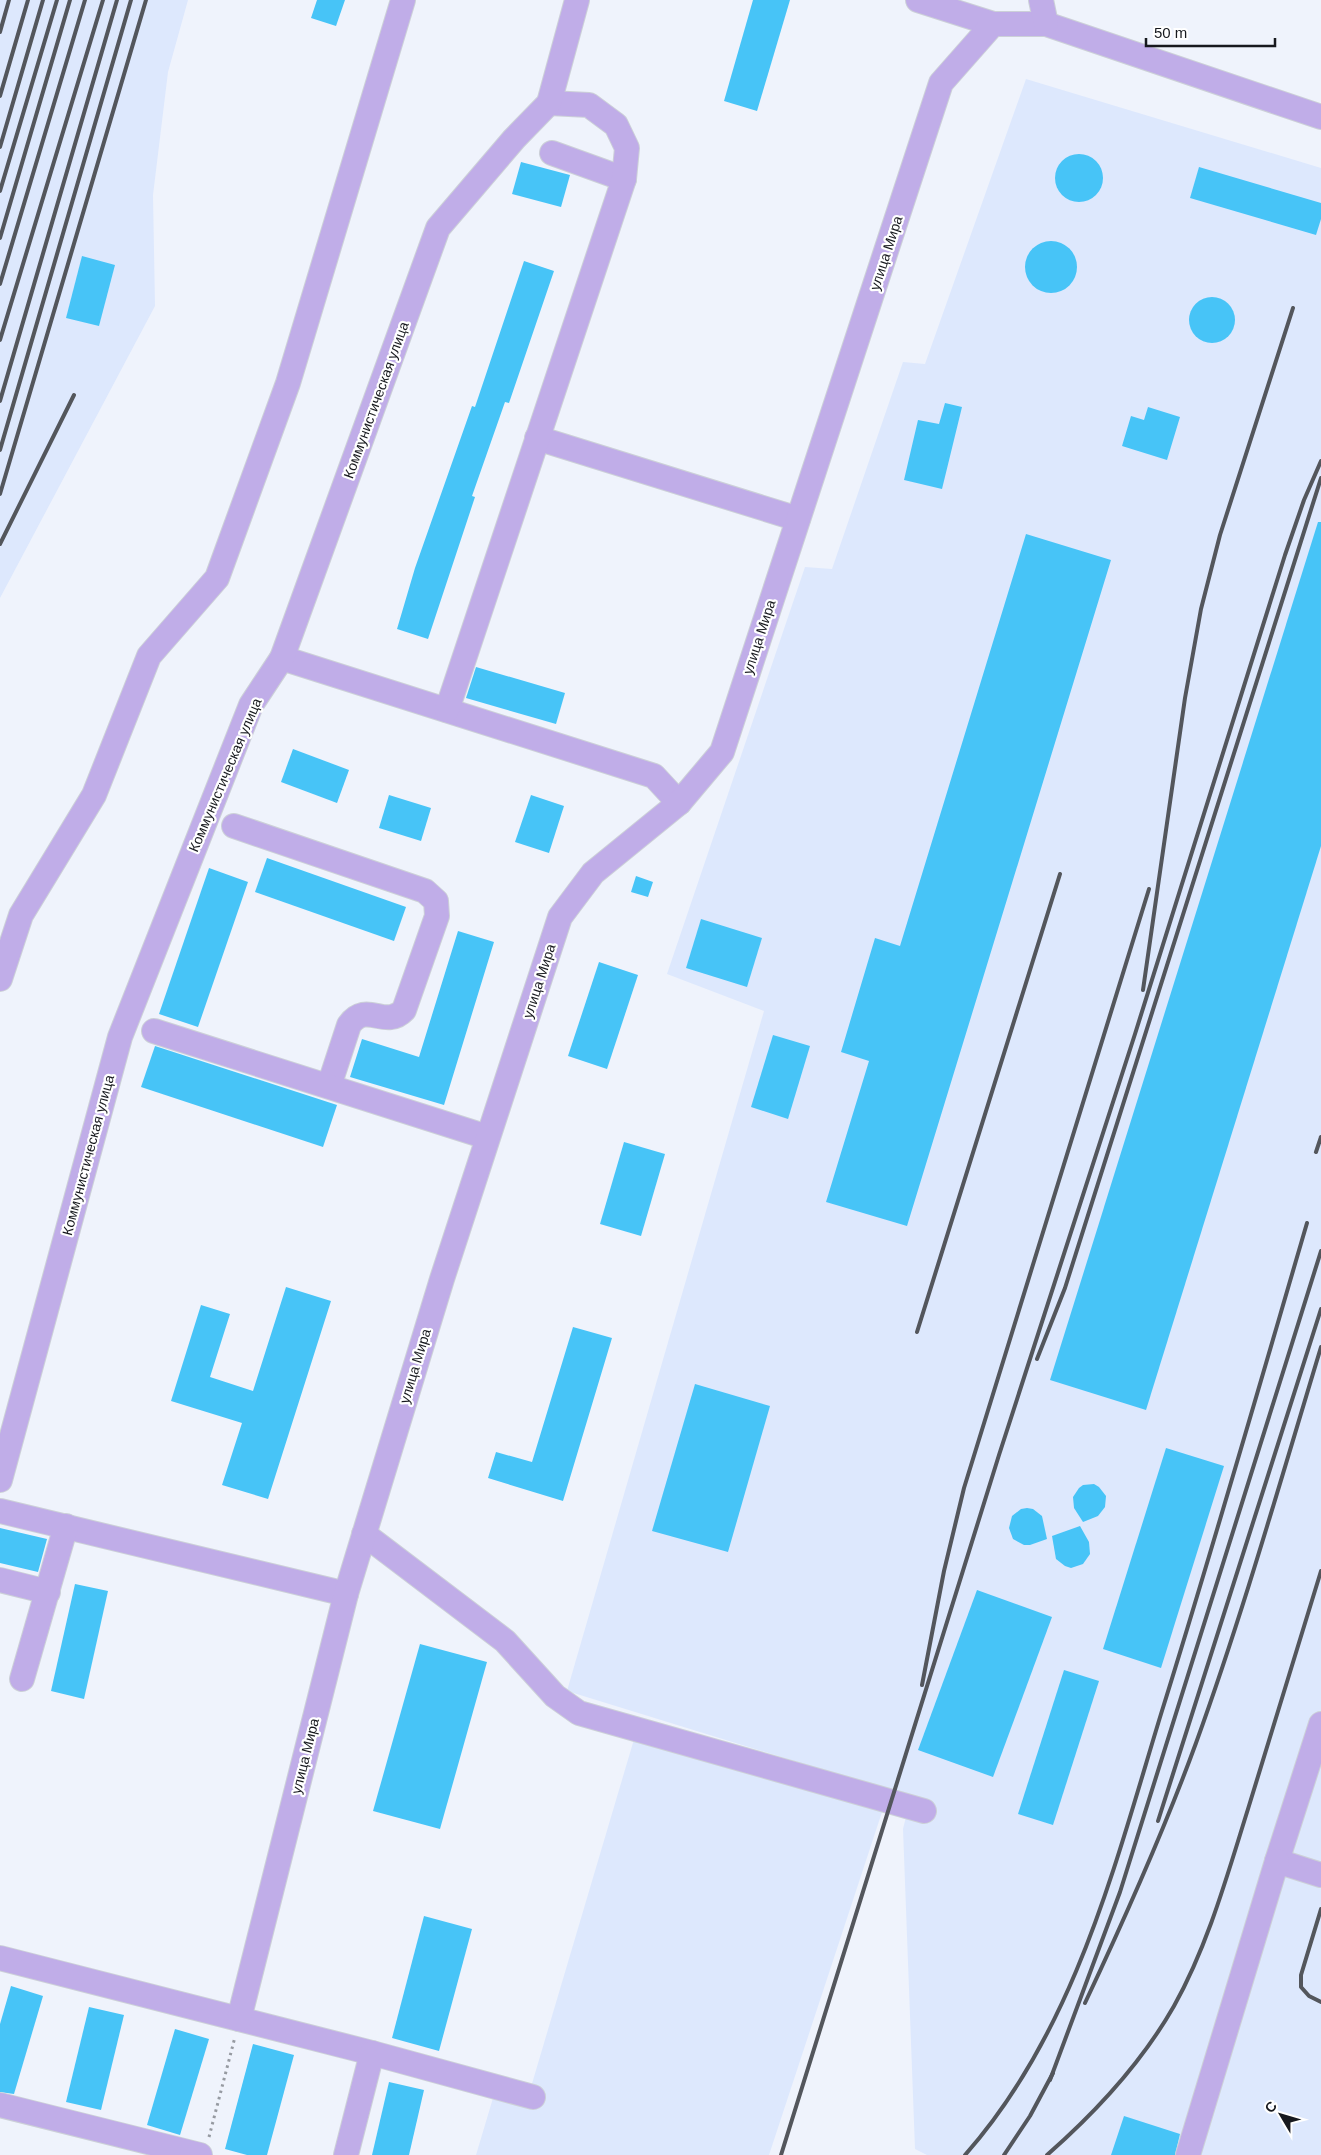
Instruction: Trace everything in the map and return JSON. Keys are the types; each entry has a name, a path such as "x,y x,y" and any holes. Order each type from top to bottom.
{"street":[{"path":"0,979 21,915 94,795 149,656 217,578 288,383 403,0"},
{"name":"Коммунистическая улица","path":"0,1480 120,1037 251,705 282,658 438,228 514,139 548,103 577,0"},
{"path":"918,0 993,24 1046,24 1321,117"},
{"path":"1041,0 1046,24"},
{"name":"улица Мира","path":"239,2019 346,1594 487,1137 560,917 593,873 679,803 722,752 941,84 993,24"},
{"path":"447,710 624,179 627,148 616,125 589,105 548,103"},
{"path":"552,153 624,179"},
{"path":"538,438 798,519"},
{"path":"282,658 654,776 679,803"},
{"path":"234,826 425,890 436,901 438,916 404,1010 398,1017 389,1019 364,1014 355,1018 349,1025 329,1086"},
{"path":"154,1031 487,1137"},
{"path":"0,1510 346,1594"},
{"path":"22,1679 66,1526"},
{"path":"364,1534 505,1642 555,1696 579,1713 924,1811"},
{"path":"0,1580 48,1592"},
{"path":"1188,2155 1277,1861 1321,1727"},
{"path":"1277,1861 1320,1875"},
{"path":"0,1958 372,2053 533,2097"},
{"path":"346,2155 372,2053"},
{"path":"0,2105 203,2150"}],"path":[{"path":"203,2150 239,2019"}],"shaded area":[{"path":"0,0 188,0 168,72 153,195 155,306 0,598"},
{"path":"1026,79 1321,168 1321,2155 927,2155 915,2149 903,1829 911,1797 567,1691 764,1011 667,974 805,567 832,569 903,362 925,364"},
{"path":"635,1736 884,1806 769,2155 476,2155 499,2078 531,2087"}],"building":[{"path":"317,0 345,0 336,26 311,18"},
{"path":"753,0 790,0 757,111 724,101"},
{"path":"1074,154 1084,154 1093,158 1099,164 1103,178 1099,192 1093,198 1084,202 1074,202 1065,198 1059,192 1055,183 1055,173 1059,164 1065,158"},
{"path":"521,162 570,175 561,207 512,194"},
{"path":"1199,167 1321,203 1321,219 1316,235 1190,198"},
{"path":"1051,241 1061,243 1069,249 1075,257 1077,267 1075,277 1069,285 1061,291 1051,293 1041,291 1033,285 1027,277 1025,267 1027,257 1033,249 1041,243"},
{"path":"82,256 115,265 99,326 66,318"},
{"path":"524,261 554,271 509,403 505,402 472,496 475,497 428,639 397,629 415,568 472,406 475,407"},
{"path":"1208,297 1216,297 1225,301 1231,307 1235,320 1231,333 1225,339 1216,343 1208,343 1199,339 1193,333 1189,324 1189,316 1193,307 1199,301"},
{"path":"945,403 962,407 942,489 904,480 918,420 939,424"},
{"path":"1148,407 1180,417 1167,460 1122,446 1131,416 1144,420"},
{"path":"1318,522 1321,522 1321,846 1146,1410 1050,1380"},
{"path":"1026,534 1111,560 907,1226 826,1202 869,1061 841,1052 875,938 900,946"},
{"path":"476,667 565,693 556,724 466,698"},
{"path":"293,749 349,770 337,803 281,782"},
{"path":"389,795 431,808 421,841 379,828"},
{"path":"531,795 564,806 549,853 515,842"},
{"path":"267,858 406,907 394,941 255,892"},
{"path":"209,868 248,882 198,1027 159,1014"},
{"path":"636,876 653,882 648,897 631,892"},
{"path":"701,919 762,938 747,987 686,968"},
{"path":"458,931 494,942 444,1105 350,1077 362,1039 419,1057"},
{"path":"599,962 638,975 607,1069 568,1056"},
{"path":"773,1035 810,1046 788,1119 751,1107"},
{"path":"155,1046 337,1105 323,1147 141,1087"},
{"path":"624,1142 665,1154 641,1236 600,1224"},
{"path":"286,1287 331,1301 268,1499 222,1485 242,1423 171,1401 201,1305 230,1314 210,1377 253,1391"},
{"path":"573,1327 612,1338 563,1501 488,1478 496,1452 532,1462"},
{"path":"695,1384 770,1406 728,1552 652,1531"},
{"path":"1166,1448 1224,1466 1161,1668 1103,1649"},
{"path":"1094,1484 1106,1496 1105,1507 1098,1516 1083,1522 1074,1508 1073,1497 1083,1485"},
{"path":"1021,1509 1033,1509 1042,1516 1047,1539 1030,1545 1024,1545 1013,1539 1009,1528 1012,1516"},
{"path":"1080,1526 1089,1542 1090,1554 1083,1564 1071,1568 1056,1559 1052,1536"},
{"path":"0,1528 47,1539 38,1572 0,1563"},
{"path":"75,1584 108,1591 84,1699 51,1691"},
{"path":"977,1590 1052,1617 993,1777 918,1750"},
{"path":"420,1644 487,1662 440,1829 373,1811"},
{"path":"1064,1670 1099,1681 1053,1825 1018,1814"},
{"path":"424,1916 472,1929 439,2051 392,2038"},
{"path":"11,1986 43,1996 14,2094 0,2092 0,2024"},
{"path":"89,2007 124,2015 101,2110 66,2102"},
{"path":"175,2029 209,2039 180,2135 147,2125"},
{"path":"253,2044 294,2055 267,2155 247,2155 225,2149"},
{"path":"389,2082 424,2090 409,2155 372,2155"},
{"path":"1124,2116 1180,2134 1175,2155 1111,2155"}],"railway":[{"path":"0,32 9,0"},
{"path":"0,96 28,0"},
{"path":"0,147 43,0"},
{"path":"0,191 57,0"},
{"path":"0,238 70,0"},
{"path":"0,284 85,0"},
{"path":"0,340 103,0"},
{"path":"0,401 117,0"},
{"path":"0,450 131,0"},
{"path":"0,494 146,0"},
{"path":"1143,990 1185,698 1201,609 1220,535 1293,308"},
{"path":"0,544 74,395"},
{"path":"781,2155 999,1455 1135,1034 1285,555 1304,500 1321,461"},
{"path":"1037,1359 1065,1288 1321,478"},
{"path":"917,1332 1060,874"},
{"path":"922,1685 944,1571 964,1488 1149,889"},
{"path":"1316,1152 1321,1137"},
{"path":"965,2155 1003,2107 1035,2056 1063,2002 1107,1889 1217,1530 1307,1223"},
{"path":"1050,2080 1120,1892 1321,1251"},
{"path":"1158,1821 1321,1309"},
{"path":"1085,2003 1144,1874 1196,1743 1246,1595 1321,1347"},
{"path":"1047,2155 1083,2122 1132,2067 1161,2027 1186,1983 1207,1935 1224,1885 1321,1571"},
{"path":"1321,1909 1301,1975 1301,1987 1309,1996 1321,2002"},
{"path":"1004,2155 1030,2116 1053,2073"}]}
